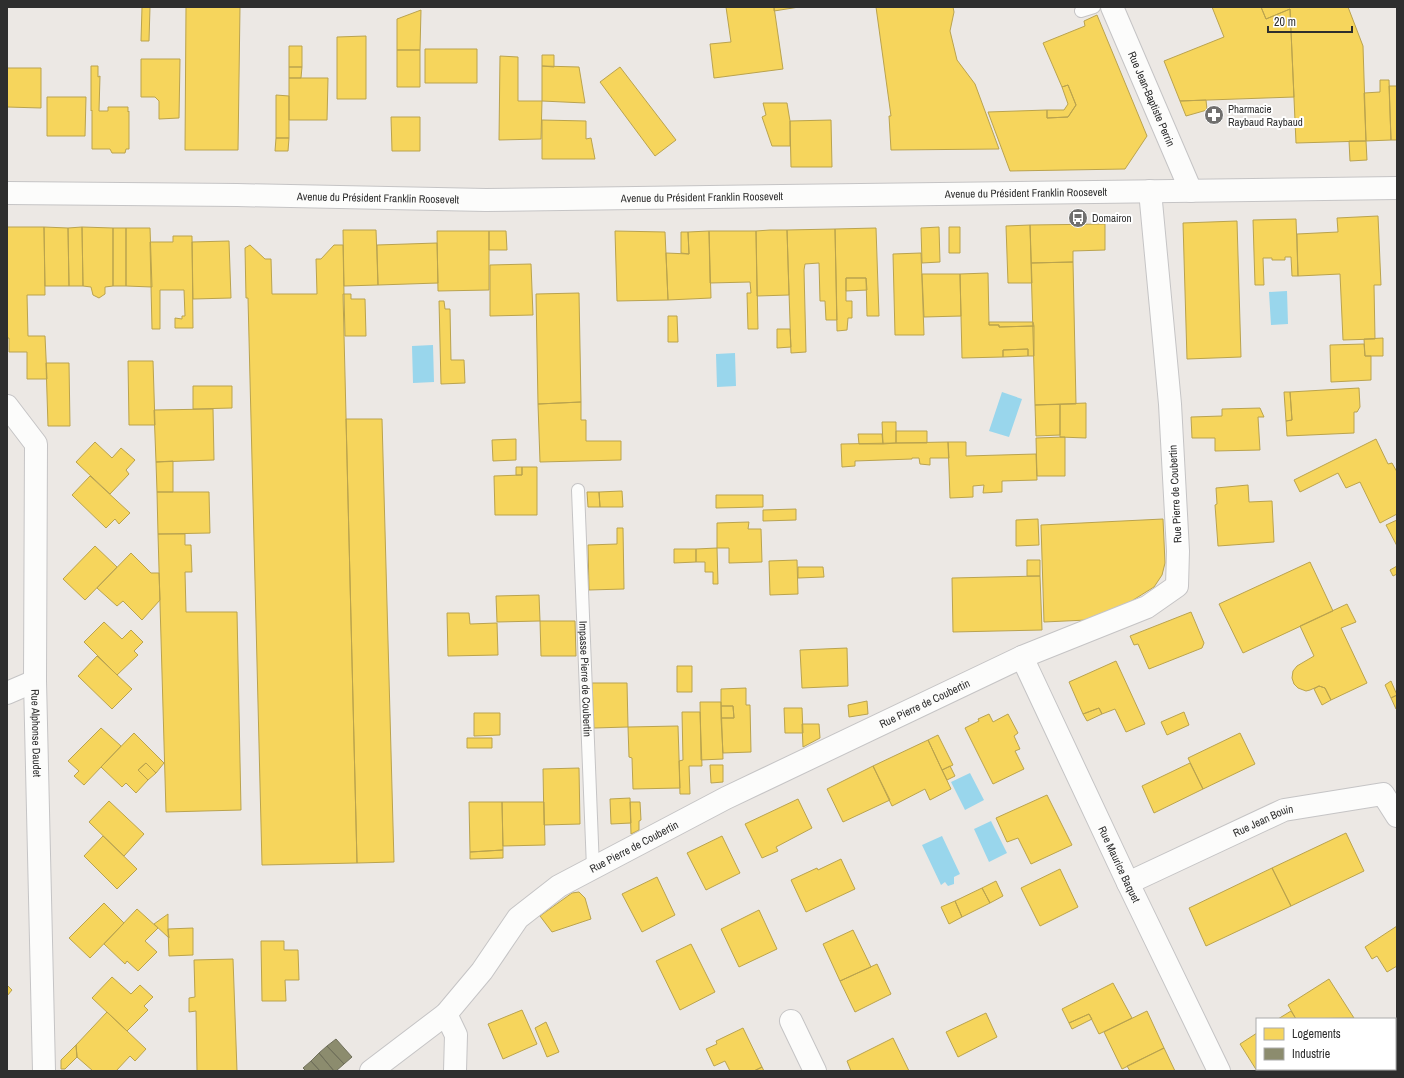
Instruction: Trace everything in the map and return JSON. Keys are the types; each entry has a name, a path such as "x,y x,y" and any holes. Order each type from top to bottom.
{"street":[{"name":"Rue Jean-Baptiste Perrin","path":"1112,7 1191,191"},
{"name":"Avenue du Président Franklin Roosevelt","path":"7,192 486,200 1397,188"},
{"name":"Rue Pierre de Coubertin","path":"370,1071 446,1014 482,971 518,918 559,886 726,798 1022,657 1148,607 1178,586 1178,552 1170,404 1150,191"},
{"name":"Rue Alphonse Daudet","path":"7,406 36,444 35,681 44,1071"},
{"name":"Rue Maurice Baquet","path":"1022,657 1128,883 1220,1071"},
{"path":"7,692 35,681"},
{"name":"Rue Jean Bouin","path":"1128,883 1284,810 1383,794 1397,816"},
{"path":"446,1014 456,1035 455,1071"},
{"path":"791,1021 815,1071"}],"lane":[{"path":"1081,11 1094,7"},
{"name":"Impasse Pierre de Coubertin","path":"578,490 593,868"}],"water":[{"path":"1287,291 1288,324 1271,325 1269,292"},
{"path":"433,345 434,382 413,383 412,346"},
{"path":"735,353 736,386 717,387 716,354"},
{"path":"1002,392 1022,399 1009,437 989,431"},
{"path":"970,773 984,800 965,810 951,782"},
{"path":"991,821 1007,853 989,862 974,829"},
{"path":"942,836 960,874 954,877 954,884 948,886 945,882 941,885 922,845"}],"building: Logements":[{"path":"142,7 150,7 149,41 141,41"},
{"path":"186,7 240,7 238,150 185,150"},
{"path":"726,7 774,7 783,69 714,78 710,44 731,42"},
{"path":"774,7 799,7 774,11"},
{"path":"876,7 953,7 954,12 950,31 957,60 975,84 999,149 891,150 889,116 891,116"},
{"path":"1212,7 1261,7 1266,19 1290,9 1294,97 1180,101 1164,61 1224,37"},
{"path":"1261,7 1348,7 1363,46 1366,141 1296,143 1290,9 1266,19"},
{"path":"421,10 420,50 397,50 397,19"},
{"path":"1097,15 1147,136 1125,169 1010,171 988,112 1047,110 1047,118 1068,117 1076,105 1068,85 1062,87 1043,43 1085,26 1084,21"},
{"path":"366,36 366,99 337,99 337,37"},
{"path":"289,46 302,46 302,67 289,67"},
{"path":"425,49 477,49 477,83 425,83"},
{"path":"397,50 420,50 420,87 397,87"},
{"path":"542,55 554,55 554,67 542,66"},
{"path":"500,56 518,57 518,101 542,101 541,139 499,140"},
{"path":"141,59 180,59 179,118 159,119 159,101 155,97 141,97"},
{"path":"91,66 98,66 98,77 100,76 99,111 108,111 108,107 128,107 129,149 126,149 125,153 112,153 110,149 92,149"},
{"path":"542,66 579,67 585,103 542,101"},
{"path":"289,67 302,67 301,78 289,78"},
{"path":"620,67 676,140 655,156 600,82"},
{"path":"7,68 41,68 41,108 7,107"},
{"path":"289,78 328,78 327,120 289,120"},
{"path":"1380,80 1389,80 1391,140 1366,141 1364,93 1380,92"},
{"path":"1068,85 1076,105 1068,117 1047,118 1047,110 1064,110 1068,104 1062,87"},
{"path":"1389,86 1397,86 1397,140 1391,140"},
{"path":"276,95 289,96 289,138 276,138"},
{"path":"47,97 86,97 85,136 47,136"},
{"path":"1206,100 1207,110 1186,116 1180,101"},
{"path":"763,103 787,103 790,121 790,146 772,146 762,117 766,115"},
{"path":"391,117 420,117 420,151 392,151"},
{"path":"542,120 586,121 586,139 591,138 595,159 542,159"},
{"path":"831,120 832,167 791,167 790,121"},
{"path":"276,138 289,138 288,151 275,151"},
{"path":"1349,141 1366,141 1367,160 1350,161"},
{"path":"1378,216 1381,285 1374,285 1375,339 1343,340 1340,274 1298,276 1297,234 1338,232 1337,218"},
{"path":"1296,219 1298,276 1292,276 1291,257 1285,257 1285,260 1263,258 1264,285 1255,285 1253,220"},
{"path":"1237,221 1241,357 1187,359 1183,223"},
{"path":"1105,224 1105,250 1073,251 1073,262 1031,263 1030,225"},
{"path":"1030,225 1032,283 1008,283 1006,226"},
{"path":"7,227 44,227 45,295 27,295 28,336 45,336 47,379 27,379 27,352 9,352 9,338 7,338"},
{"path":"44,227 68,228 69,286 45,286"},
{"path":"82,227 113,228 113,286 105,287 105,294 99,298 93,295 91,287 83,286"},
{"path":"82,227 83,286 69,286 68,228"},
{"path":"939,227 940,262 922,263 921,228"},
{"path":"949,227 960,227 960,253 949,253"},
{"path":"113,228 126,228 126,286 113,286"},
{"path":"126,228 150,228 152,287 126,286"},
{"path":"876,228 879,316 867,316 866,278 846,278 846,301 852,301 852,318 848,318 847,330 837,331 835,229"},
{"path":"835,229 837,320 826,320 825,301 820,301 819,263 805,264 806,352 791,353 787,230"},
{"path":"343,230 376,230 378,285 344,286"},
{"path":"787,230 789,295 757,296 756,231"},
{"path":"437,231 489,231 489,290 438,291"},
{"path":"489,231 506,231 507,250 489,250"},
{"path":"615,231 665,232 668,300 617,301"},
{"path":"709,231 756,231 758,329 748,329 747,293 751,293 750,282 710,283"},
{"path":"709,231 711,298 668,300 666,253 689,254 688,232"},
{"path":"681,232 688,232 689,254 681,253"},
{"path":"173,236 192,236 193,328 175,328 175,318 182,319 182,316 185,316 184,290 160,290 160,329 152,329 150,242 173,242"},
{"path":"229,241 231,298 193,299 192,242"},
{"path":"437,243 438,283 378,285 377,245"},
{"path":"250,245 265,259 271,259 272,294 317,294 316,259 321,259 334,245 343,245 357,863 262,865 248,298 246,298 245,248"},
{"path":"921,253 924,335 895,335 893,254"},
{"path":"1073,262 1076,404 1035,405 1031,263"},
{"path":"531,264 533,315 490,316 490,265"},
{"path":"988,273 989,325 999,325 999,327 1034,326 1034,356 1028,356 1028,349 1003,350 1003,357 962,358 960,274"},
{"path":"922,274 960,274 961,316 924,317"},
{"path":"846,278 866,278 867,290 846,291"},
{"path":"579,293 581,402 538,404 536,294"},
{"path":"344,294 351,294 351,299 365,299 366,336 345,336"},
{"path":"439,301 444,301 445,309 450,309 451,360 464,360 465,383 441,384"},
{"path":"668,316 677,316 678,342 668,342"},
{"path":"989,322 1033,322 1034,326 999,327 999,325 989,325"},
{"path":"777,329 790,329 791,347 777,348"},
{"path":"1383,338 1383,356 1365,356 1364,339"},
{"path":"1364,344 1365,356 1371,356 1371,380 1331,382 1330,345"},
{"path":"1028,349 1028,356 1003,357 1003,350"},
{"path":"128,361 153,361 155,425 129,425"},
{"path":"46,363 69,363 70,426 48,426"},
{"path":"193,386 232,386 232,408 193,409"},
{"path":"1359,388 1360,407 1357,412 1354,412 1354,433 1287,436 1286,421 1292,420 1290,392"},
{"path":"1284,392 1290,392 1292,420 1286,421"},
{"path":"581,402 581,420 586,420 586,441 621,441 621,460 540,462 538,404"},
{"path":"1086,403 1086,438 1060,437 1060,404"},
{"path":"1060,404 1060,435 1036,436 1035,405"},
{"path":"1260,408 1264,417 1258,417 1260,450 1215,451 1215,438 1192,438 1191,417 1222,416 1222,409"},
{"path":"213,409 214,460 156,462 154,410"},
{"path":"346,419 382,419 394,862 357,863"},
{"path":"882,422 896,422 896,443 883,444"},
{"path":"896,431 927,431 927,443 896,443"},
{"path":"858,434 882,434 883,444 859,444"},
{"path":"1065,437 1065,476 1037,476 1036,438"},
{"path":"516,439 516,460 493,461 492,440"},
{"path":"1376,439 1388,464 1392,463 1397,472 1397,514 1380,523 1360,482 1346,488 1338,473 1300,492 1294,480"},
{"path":"95,442 112,458 121,448 135,460 126,470 129,474 110,494 76,462"},
{"path":"948,442 966,442 966,456 1036,454 1037,480 1002,481 1002,492 983,493 984,485 973,486 973,497 950,498"},
{"path":"948,442 949,458 930,458 930,465 920,464 919,458 912,458 855,461 855,466 842,467 841,444"},
{"path":"173,461 173,492 157,492 156,462"},
{"path":"516,467 522,467 522,475 516,475"},
{"path":"522,467 537,467 537,515 495,515 494,476 522,475"},
{"path":"90,476 130,513 119,524 115,519 106,528 72,495"},
{"path":"1248,485 1249,502 1272,501 1274,542 1218,546 1215,505 1217,504 1216,488"},
{"path":"622,491 623,507 600,507 599,492"},
{"path":"157,492 209,492 210,533 158,534"},
{"path":"587,492 599,492 600,507 588,507"},
{"path":"716,495 763,495 763,507 716,508"},
{"path":"796,509 796,520 763,521 763,510"},
{"path":"1038,519 1039,545 1016,546 1016,520"},
{"path":"1163,519 1165,563 1162,575 1154,587 1130,602 1087,620 1044,622 1041,525"},
{"path":"1397,520 1397,546 1386,525"},
{"path":"749,522 748,529 761,529 762,562 729,563 729,548 717,548 717,523"},
{"path":"617,528 623,528 624,589 589,590 588,545 617,544"},
{"path":"158,534 185,534 185,545 191,545 192,572 185,572 186,612 237,612 241,810 166,812"},
{"path":"95,546 117,567 85,600 63,579"},
{"path":"717,548 718,584 713,584 713,572 705,572 705,562 696,562 696,549"},
{"path":"674,549 696,549 696,562 674,563"},
{"path":"131,553 151,573 159,573 160,600 142,620 123,601 117,606 97,588"},
{"path":"797,560 798,594 770,595 769,561"},
{"path":"1027,560 1040,560 1040,576 1027,576"},
{"path":"1310,562 1333,611 1243,653 1219,604"},
{"path":"1397,566 1397,574 1393,576 1390,570"},
{"path":"798,567 823,567 824,577 798,578"},
{"path":"1040,576 1042,630 953,632 952,578"},
{"path":"539,595 540,621 497,622 496,596"},
{"path":"1347,604 1356,622 1341,628 1367,683 1331,700 1325,688 1319,686 1306,691 1298,688 1294,684 1292,678 1293,671 1297,666 1314,656 1300,626"},
{"path":"1191,612 1204,643 1202,648 1149,669 1138,644 1134,645 1130,636"},
{"path":"447,613 469,613 470,624 497,623 498,655 448,656"},
{"path":"540,621 575,621 576,656 541,656"},
{"path":"104,622 122,639 131,630 143,642 134,651 138,655 117,675 84,642"},
{"path":"847,648 848,686 802,688 800,650"},
{"path":"97,656 132,689 112,709 78,676"},
{"path":"1116,661 1145,724 1126,732 1115,709 1102,714 1099,708 1083,714 1069,682"},
{"path":"677,666 692,666 692,692 677,692"},
{"path":"1391,681 1397,695 1391,698 1385,685"},
{"path":"592,683 627,683 628,727 594,728"},
{"path":"1319,686 1325,688 1331,700 1322,705 1314,689"},
{"path":"746,688 746,705 750,705 751,752 723,753 721,718 734,718 733,706 721,706 721,689"},
{"path":"1397,695 1397,709 1396,709 1391,698"},
{"path":"867,701 868,714 849,717 848,705"},
{"path":"700,702 721,702 723,759 701,760"},
{"path":"721,706 733,706 734,718 721,718"},
{"path":"784,708 802,708 803,733 785,733"},
{"path":"1099,708 1102,714 1087,721 1083,714"},
{"path":"682,712 700,712 702,766 689,766 690,794 680,794 679,761 683,760"},
{"path":"1184,712 1189,725 1167,735 1161,722"},
{"path":"474,713 500,713 500,735 474,736"},
{"path":"989,714 993,722 1008,714 1018,733 1014,736 1020,749 1015,751 1024,769 993,784 965,728 979,721 978,719"},
{"path":"802,724 819,724 820,738 803,747"},
{"path":"678,726 680,788 633,789 632,758 629,757 628,727"},
{"path":"101,728 121,746 84,785 74,776 79,771 68,761"},
{"path":"134,733 164,763 156,773 146,763 138,770 148,780 136,793 126,783 122,787 101,767"},
{"path":"1240,733 1255,764 1203,789 1188,758"},
{"path":"938,735 953,765 942,770 928,740"},
{"path":"467,738 492,738 492,748 467,748"},
{"path":"928,740 951,789 930,800 925,789 892,806 873,766"},
{"path":"146,763 156,773 148,780 138,770"},
{"path":"1190,763 1203,789 1154,813 1142,786"},
{"path":"710,765 723,765 723,782 711,783"},
{"path":"873,766 890,800 843,822 827,789"},
{"path":"950,766 955,776 947,780 942,770"},
{"path":"579,768 580,824 544,825 543,769"},
{"path":"1047,795 1072,845 1031,864 1018,838 1007,842 996,818"},
{"path":"630,798 631,823 611,824 610,799"},
{"path":"798,799 812,828 776,847 778,851 762,858 745,824"},
{"path":"109,801 144,834 124,856 89,822"},
{"path":"469,802 502,802 503,850 470,852"},
{"path":"502,802 544,802 545,845 503,846"},
{"path":"630,802 640,802 641,820 639,821 639,830 631,834"},
{"path":"1346,833 1364,871 1291,906 1272,868"},
{"path":"103,836 137,869 117,889 84,856"},
{"path":"722,836 740,873 706,890 687,853"},
{"path":"503,850 503,858 470,859 470,852"},
{"path":"841,859 855,889 806,912 791,880 817,868 818,870"},
{"path":"1272,868 1291,906 1206,946 1189,908"},
{"path":"1060,869 1078,907 1040,926 1021,888"},
{"path":"657,877 675,915 642,932 622,894"},
{"path":"996,881 1003,896 990,903 982,888"},
{"path":"982,888 990,903 962,917 955,901"},
{"path":"579,892 585,898 591,919 552,932 540,916 572,893"},
{"path":"955,901 962,917 949,924 941,907"},
{"path":"104,903 124,923 90,958 69,938"},
{"path":"137,909 158,928 145,941 157,952 138,971 127,961 125,964 104,944"},
{"path":"759,910 777,949 739,967 721,929"},
{"path":"168,914 168,929 169,938 154,924"},
{"path":"1397,926 1397,966 1387,972 1377,956 1372,959 1365,947"},
{"path":"193,928 193,955 169,956 168,929"},
{"path":"853,930 871,967 840,981 823,944"},
{"path":"261,941 284,941 284,950 298,950 299,980 285,980 286,1001 262,1001"},
{"path":"691,944 715,992 680,1010 656,961"},
{"path":"233,959 237,1071 197,1071 196,1011 189,1012 189,998 195,997 194,960"},
{"path":"877,964 891,994 855,1012 840,981"},
{"path":"112,977 131,994 140,985 153,997 144,1006 148,1010 127,1031 92,998"},
{"path":"1329,979 1354,1018 1295,1018 1288,1005"},
{"path":"1113,983 1132,1018 1099,1034 1089,1014 1069,1023 1062,1009"},
{"path":"7,985 12,990 7,996"},
{"path":"522,1010 537,1044 503,1059 488,1024"},
{"path":"1147,1011 1164,1048 1122,1069 1104,1032"},
{"path":"1291,1011 1295,1018 1280,1018"},
{"path":"107,1012 146,1049 135,1061 130,1056 116,1071 93,1071 77,1057 76,1045"},
{"path":"986,1013 997,1037 958,1057 946,1032"},
{"path":"1089,1014 1092,1019 1072,1029 1069,1023"},
{"path":"546,1022 559,1052 547,1057 535,1028"},
{"path":"743,1028 762,1067 754,1071 730,1071 725,1061 714,1066 706,1049 717,1044 716,1041"},
{"path":"1256,1034 1256,1069 1240,1044"},
{"path":"893,1038 909,1071 851,1071 847,1061"},
{"path":"76,1045 77,1057 65,1069 61,1069 61,1060"},
{"path":"1164,1048 1175,1071 1130,1071 1127,1066"},
{"path":"762,1067 764,1071 754,1071"},
{"path":"1256,1070 1272,1070 1271,1071"}],"building: Industrie":[{"path":"336,1039 352,1057 344,1064 327,1046"},
{"path":"327,1046 344,1064 336,1071 334,1071 319,1053"},
{"path":"319,1053 334,1071 320,1071 311,1061"},
{"path":"311,1061 320,1071 306,1071 303,1068"}],"place":[{"name":"Pharmacie Raybaud Raybaud","path":"1214,115"},
{"name":"Domairon","path":"1078,218"}]}
